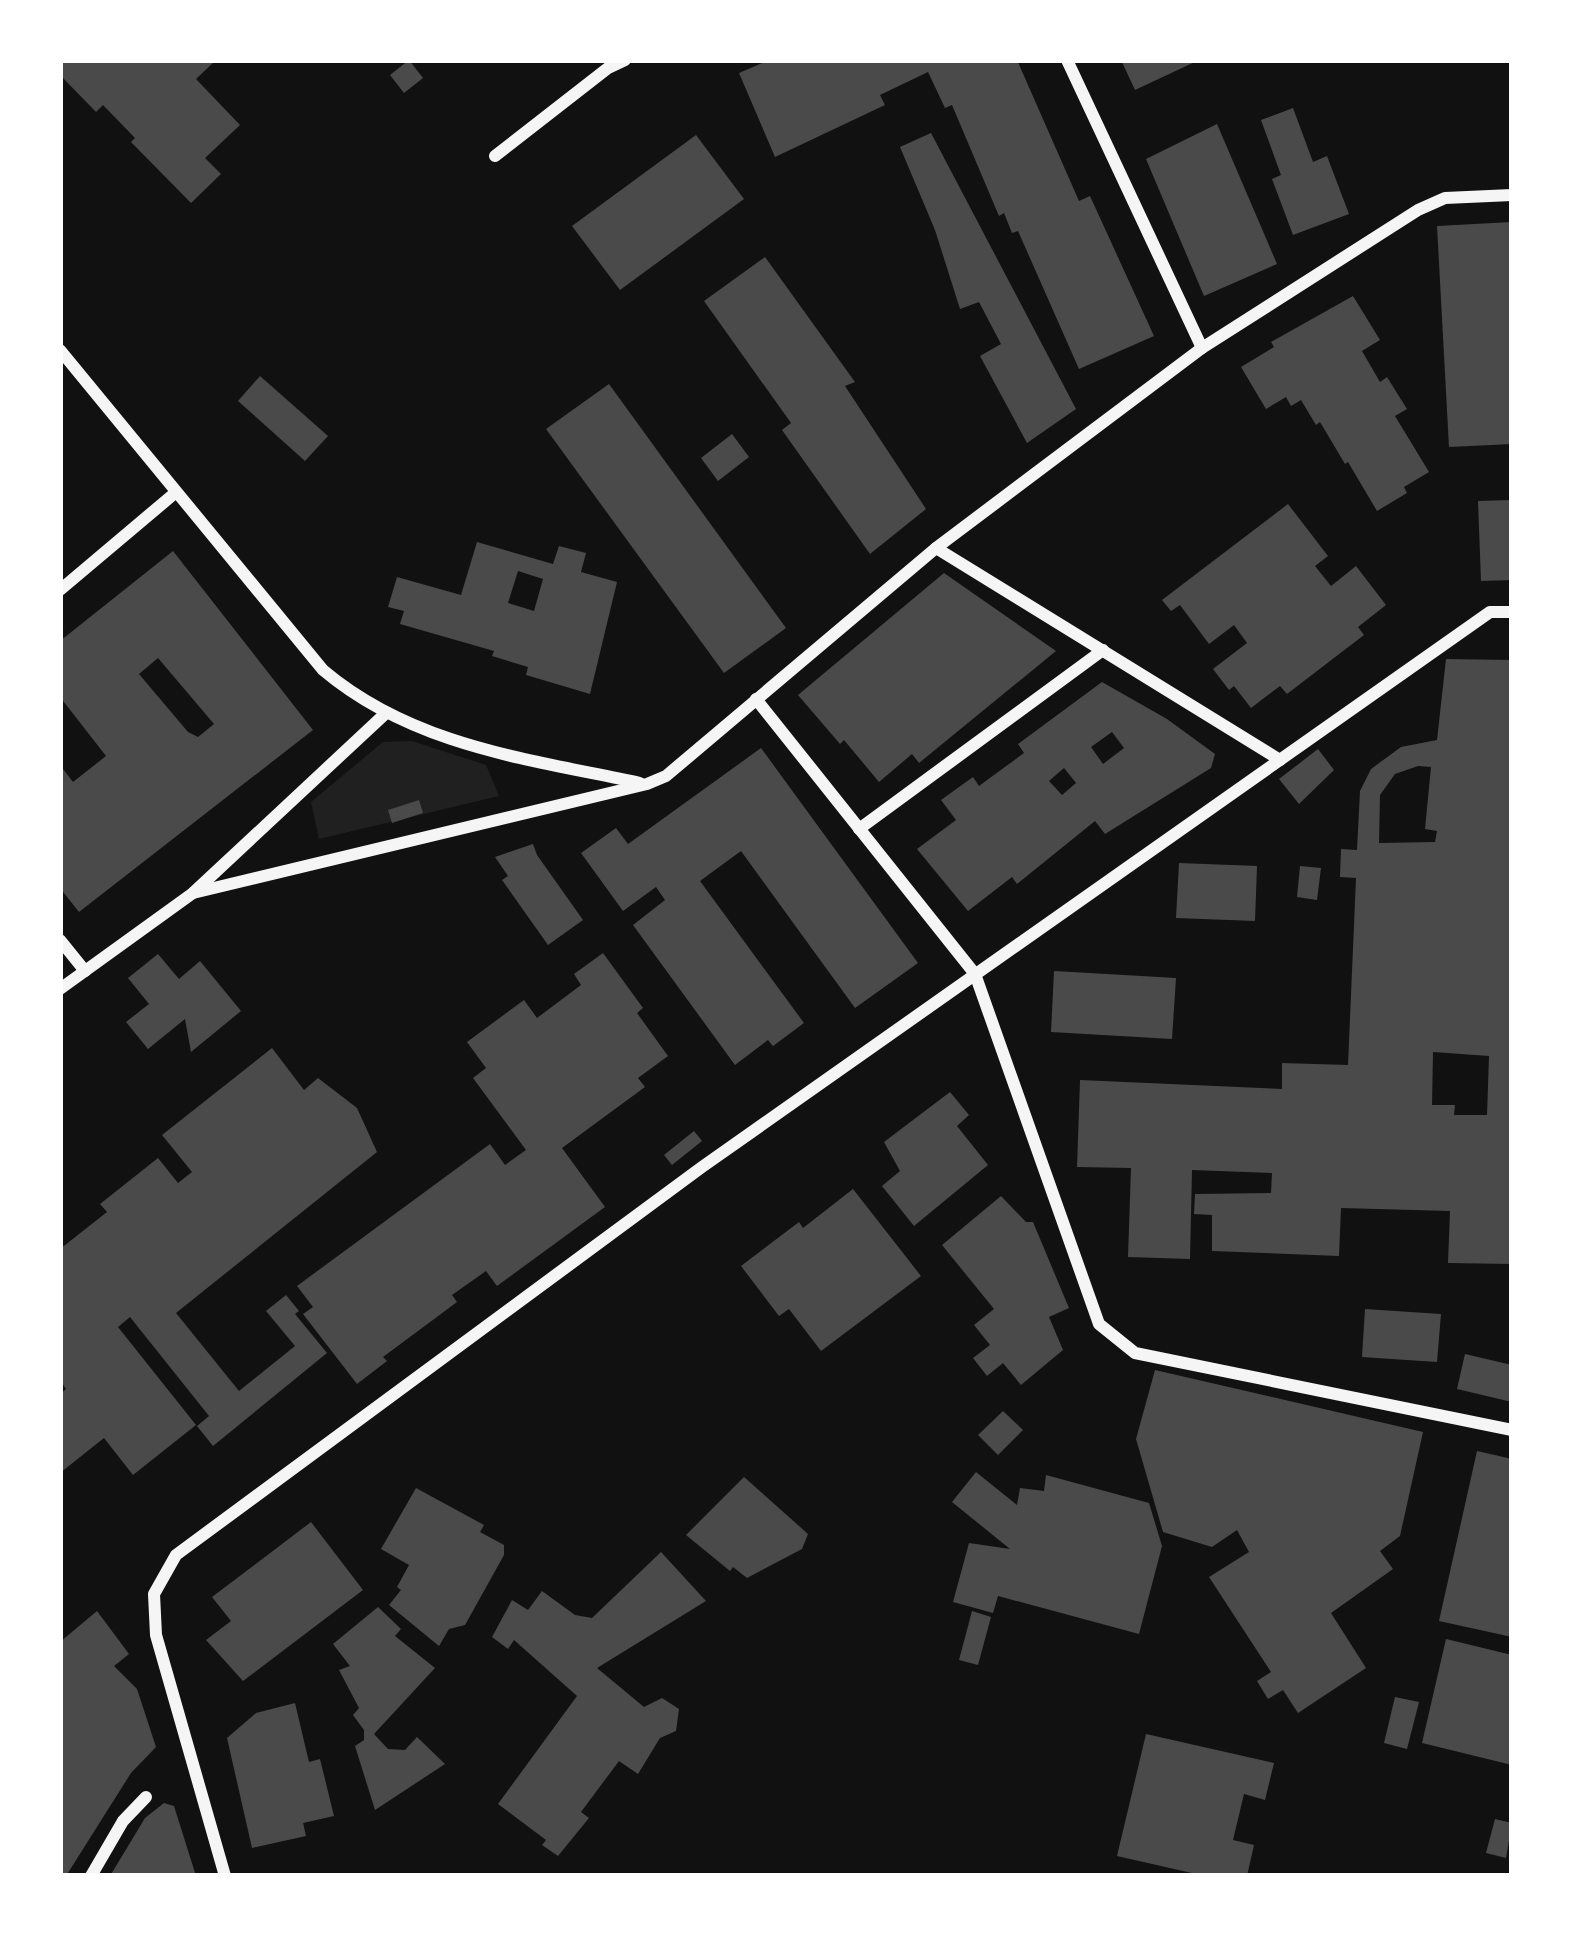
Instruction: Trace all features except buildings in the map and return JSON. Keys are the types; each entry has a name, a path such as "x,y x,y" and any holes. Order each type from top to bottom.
{"street":[{"path":"495,156 608,64 625,60"},
{"path":"1066,60 1202,347"},
{"path":"193,893 666,776 936,548 1202,347 1418,210 1445,199 1512,195"},
{"path":"60,350 323,670 348,692 422,732 647,784"},
{"path":"60,590 175,493"},
{"path":"936,548 1280,760"},
{"path":"225,1876 156,1635 154,1594 176,1555 702,1167 975,974 1490,613 1512,612"},
{"path":"859,829 1103,650"},
{"path":"756,699 975,974 1099,1324 1135,1353 1512,1430"},
{"path":"60,989 193,893 386,713"},
{"path":"60,940 85,971"},
{"path":"91,1876 123,1821 146,1797"}],"shaded area":[{"path":"412,741 486,765 499,796 319,839 311,802 383,742"}]}
